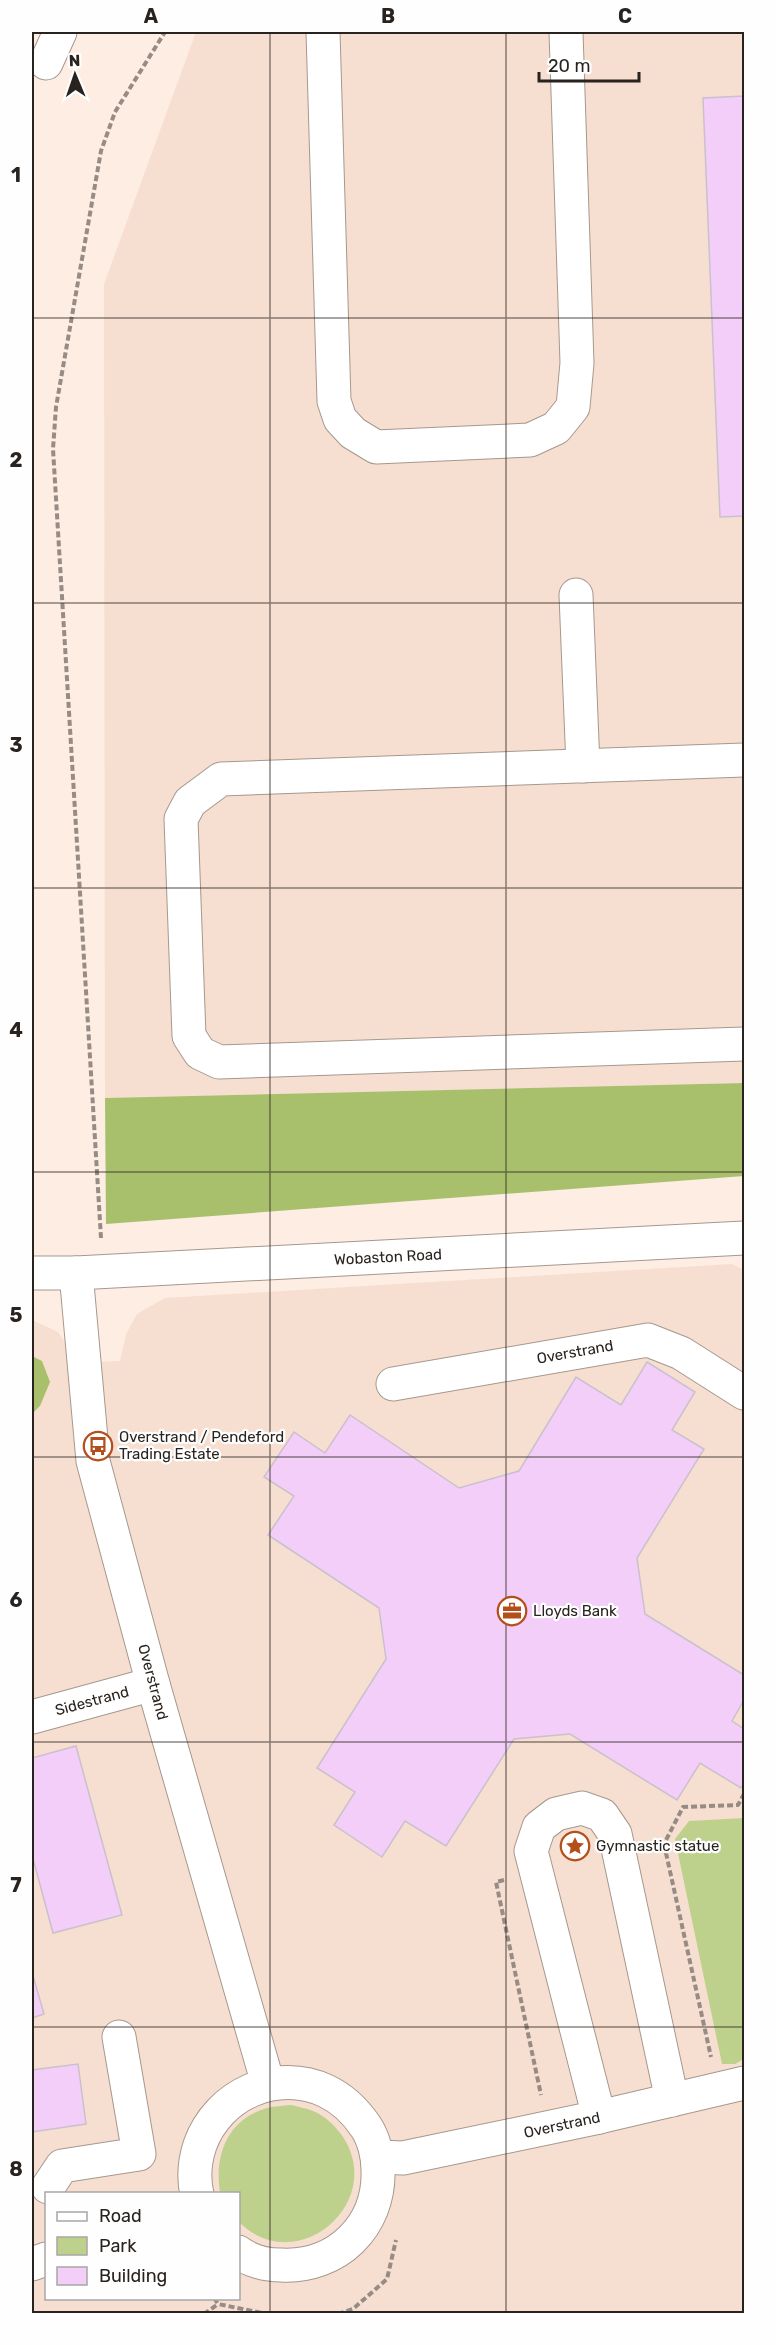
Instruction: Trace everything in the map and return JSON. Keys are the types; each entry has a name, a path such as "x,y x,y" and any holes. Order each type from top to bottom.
{"street":[{"path":"46,63 60,32"},
{"path":"324,32 334,401 340,419 352,433 376,447 530,440 556,428 573,407 577,363 566,32"},
{"path":"576,594 583,766"},
{"path":"744,760 221,779 190,802 181,819 189,1036 200,1053 219,1062 744,1044"},
{"name":"Wobaston Road","path":"32,1273 76,1273 744,1238"},
{"name":"Overstrand","path":"76,1273 87,1372 93,1461 153,1684 268,2084"},
{"name":"Overstrand","path":"393,1384 648,1340 681,1353 744,1394"},
{"name":"Sidestrand","path":"32,1717 153,1684"},
{"path":"599,2117 531,1851 539,1827 555,1814 582,1808 602,1815 615,1834 672,2100"},
{"path":"43,2190 62,2166 139,2154 119,2037"},
{"path":"197,2192 196,2157 205,2131 221,2109 243,2093 268,2084 307,2085 326,2091 350,2107 368,2130 378,2157 379,2187 370,2216 352,2240 328,2257 299,2266 269,2265 240,2253"},
{"name":"Overstrand","path":"378,2157 403,2158 599,2117 731,2086"}],"path":[{"path":"101,1244 53,449 55,418 101,151 115,112 165,32"},
{"path":"731,2086 664,1844 683,1807 738,1805 744,1794"},
{"path":"619,1853 664,1844"},
{"path":"537,1873 496,1882 548,2128"},
{"path":"215,2300 218,2304"},
{"path":"204,2313 218,2304 267,2313"}],"shaded area":[{"path":"196,32 744,32 744,1083 105,1098 104,284"},
{"path":"732,1264 744,1270 744,2313 32,2313 32,1414 40,1406 42,1361 32,1356 32,1320 58,1332 66,1344 71,1363 120,1361 126,1334 137,1314 165,1298"}],"green space":[{"path":"744,1083 744,1176 106,1224 105,1098"},
{"path":"32,1356 42,1361 50,1382 40,1406 32,1414"},
{"path":"744,1818 744,2059 735,2064 722,2064 675,1839 689,1821"},
{"path":"291,2105 317,2113 329,2121 341,2134 353,2159 353,2184 345,2207 330,2225 309,2237 286,2242 262,2238 240,2223 240,2192 220,2192 219,2166 226,2141 242,2121 253,2113 267,2108"}],"building":[{"path":"744,96 744,516 720,517 703,98"},
{"name":"Lloyds Bank","path":"647,1362 695,1392 672,1430 704,1449 637,1558 645,1614 744,1675 744,1700 732,1721 744,1729 744,1783 741,1788 700,1763 677,1800 570,1734 514,1739 446,1846 405,1821 382,1857 334,1825 355,1792 317,1768 386,1659 379,1608 268,1535 294,1496 264,1477 294,1432 325,1453 350,1415 459,1488 519,1471 576,1377 621,1405"},
{"path":"76,1746 122,1915 53,1933 32,1855 32,1758"},
{"path":"32,1972 44,2014 32,2018"},
{"path":"78,2064 86,2124 32,2132 32,2070"}],"place":[{"name":"Overstrand / Pendeford Trading Estate","path":"98,1446"},
{"name":"Lloyds Bank","path":"512,1611"},
{"name":"Gymnastic statue","path":"575,1846"}]}
